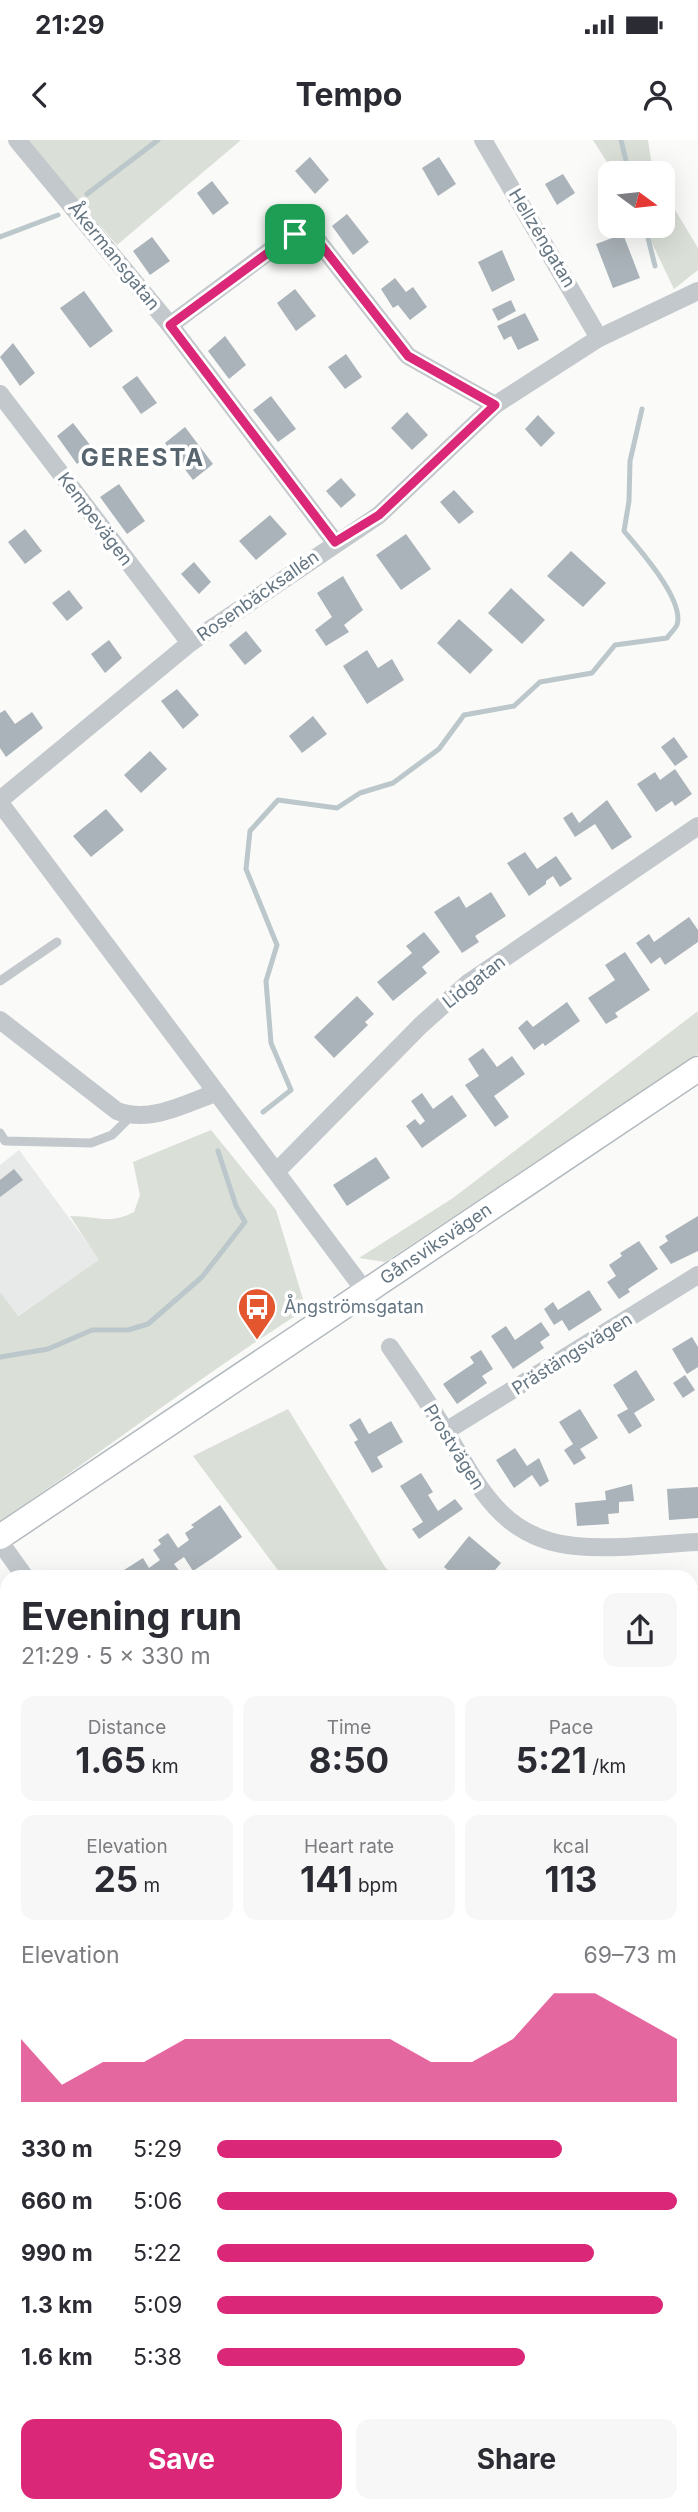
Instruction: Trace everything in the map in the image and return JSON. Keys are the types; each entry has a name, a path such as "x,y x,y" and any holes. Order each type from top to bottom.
{"main road":[{"name":"Gånsviksvägen","path":"0,1537 698,1069"}],"street":[{"name":"Åkermansgatan","path":"17,140 170,325 335,542"},
{"name":"Hellzéngatan","path":"483,140 599,338"},
{"path":"170,325 288,238 306,233 318,241 408,356 495,405"},
{"name":"Rosenbäcksallén","path":"0,802 190,643 335,542 379,515 495,405 599,338 698,291"},
{"name":"Kempevägen","path":"0,394 190,643"},
{"path":"0,802 365,1291"},
{"name":"Lidgatan","path":"277,1171 348,1103 421,1025 468,983 698,826"},
{"path":"0,1020 117,1111 131,1116 153,1115 215,1093"},
{"name":"Prästängsvägen","path":"446,1432 698,1275"},
{"name":"Prostvägen","path":"390,1347 446,1432 475,1483 493,1508 516,1525 542,1538 574,1546 698,1542"},
{"path":"0,1542 20,1570"}],"lane":[{"path":"0,981 57,943"},
{"path":"2,1140 91,1143 112,1135 131,1116"}],"shaded area":[{"path":"25,140 241,140 117,245"},
{"path":"593,140 648,140 651,161 606,161"},
{"path":"676,212 698,248 698,270 674,289 650,238 676,238"},
{"path":"698,1011 698,1054 385,1262 359,1258 453,1198"},
{"path":"211,1130 276,1210 306,1309 0,1521 0,1292 18,1316 99,1260 70,1216 110,1219 134,1212 140,1195 133,1162"},
{"path":"19,1150 100,1260 17,1316 0,1292 0,1165"},
{"path":"288,1409 388,1570 278,1570 193,1456"}],"building":[{"path":"310,157 329,180 315,194 295,171"},
{"path":"439,157 456,184 438,196 422,168"},
{"path":"563,174 575,193 557,205 545,184"},
{"path":"212,181 229,203 213,215 197,193"},
{"path":"347,214 369,242 353,255 332,226"},
{"path":"152,237 170,261 150,275 133,251"},
{"path":"612,238 625,238 640,278 613,288 596,244"},
{"path":"502,250 515,280 492,292 478,262"},
{"path":"395,278 406,292 413,287 427,307 410,320 398,305 393,308 381,289"},
{"path":"295,289 316,316 296,331 277,303"},
{"path":"84,291 113,331 90,348 60,308"},
{"path":"511,300 516,311 498,321 492,309"},
{"path":"525,313 539,340 518,350 511,336 504,340 497,326"},
{"path":"225,336 246,365 229,379 208,351"},
{"path":"13,343 35,373 20,386 0,357"},
{"path":"346,354 362,377 345,389 328,367"},
{"path":"137,376 157,403 141,414 122,387"},
{"path":"271,396 296,429 278,442 253,410"},
{"path":"407,412 428,435 412,450 391,428"},
{"path":"538,415 555,433 541,447 525,429"},
{"path":"73,423 94,450 77,464 57,436"},
{"path":"185,427 213,464 193,480 165,443"},
{"path":"341,478 356,495 341,508 326,491"},
{"path":"119,484 145,521 127,534 100,497"},
{"path":"454,490 474,512 459,524 440,502"},
{"path":"270,515 287,534 256,560 239,541"},
{"path":"25,529 42,551 25,564 8,542"},
{"path":"406,534 431,569 401,590 376,555"},
{"path":"571,551 606,583 583,607 547,576"},
{"path":"194,562 211,582 199,594 181,574"},
{"path":"343,576 363,610 344,625 349,632 326,646 315,630 332,617 317,593"},
{"path":"511,588 545,620 522,644 488,613"},
{"path":"69,590 83,608 67,621 52,603"},
{"path":"459,619 493,650 470,674 437,643"},
{"path":"246,631 262,651 245,665 229,645"},
{"path":"109,640 122,658 105,673 91,654"},
{"path":"367,650 378,668 392,659 404,680 367,704 343,666"},
{"path":"177,689 199,715 183,729 161,701"},
{"path":"5,710 15,724 32,712 43,728 6,757 0,748 0,713"},
{"path":"313,716 327,734 302,753 289,736"},
{"path":"674,737 688,757 675,766 661,747"},
{"path":"150,751 167,769 141,793 124,775"},
{"path":"675,769 692,794 675,806 672,801 656,812 637,784 655,772 660,780"},
{"path":"607,800 632,837 612,850 595,824 575,837 563,818 572,812 579,823"},
{"path":"106,809 124,830 91,857 73,836"},
{"path":"525,852 537,869 556,856 572,879 560,887 553,876 529,896 507,863"},
{"path":"491,892 506,916 475,936 479,942 462,953 434,912 459,896 466,908"},
{"path":"689,917 698,930 698,942 665,965 660,957 651,964 636,943 649,934 654,942"},
{"path":"424,932 440,952 422,967 427,973 393,1001 377,982 412,953 406,946"},
{"path":"625,952 650,990 615,1013 618,1017 606,1024 588,998 615,980 605,965"},
{"path":"357,996 374,1014 365,1022 368,1025 334,1058 314,1037"},
{"path":"567,1002 580,1021 545,1046 543,1043 534,1050 518,1028 527,1020 533,1027"},
{"path":"483,1048 497,1067 512,1056 525,1074 494,1096 509,1117 495,1127 465,1085 479,1076 468,1059"},
{"path":"422,1093 433,1109 452,1095 467,1116 422,1148 406,1126 415,1119 420,1125 425,1121 411,1101"},
{"path":"376,1157 390,1178 347,1206 333,1185"},
{"path":"14,1169 23,1180 0,1197 0,1180"},
{"path":"698,1216 698,1251 671,1264 659,1247 668,1241 665,1236"},
{"path":"639,1241 658,1269 628,1289 630,1292 619,1299 607,1282 616,1276 609,1265 622,1256 620,1253"},
{"path":"589,1290 602,1310 569,1331 562,1320 554,1325 544,1309 553,1302 558,1310"},
{"path":"541,1322 550,1335 540,1342 544,1348 513,1369 491,1336 506,1326 515,1340"},
{"path":"692,1337 698,1347 698,1367 687,1374 672,1349"},
{"path":"481,1350 493,1369 482,1376 487,1383 457,1404 443,1384 474,1363 470,1357"},
{"path":"636,1370 655,1400 634,1413 642,1426 629,1434 617,1415 628,1409 613,1385"},
{"path":"685,1375 695,1390 683,1398 673,1383"},
{"path":"580,1409 598,1438 580,1449 586,1458 574,1465 564,1450 573,1444 559,1422"},
{"path":"360,1418 369,1434 391,1421 403,1442 377,1457 383,1467 372,1473 354,1442 358,1440 349,1425"},
{"path":"515,1448 527,1466 539,1458 549,1481 540,1487 532,1475 514,1488 496,1460"},
{"path":"421,1473 433,1492 428,1495 438,1511 455,1499 463,1509 419,1539 412,1529 423,1522 400,1486"},
{"path":"632,1484 634,1501 619,1502 619,1513 608,1514 609,1524 577,1526 575,1503 606,1500 605,1491"},
{"path":"698,1487 698,1518 669,1520 667,1489"},
{"path":"220,1505 242,1537 194,1570 184,1557 174,1564 179,1570 124,1570 143,1558 149,1568 160,1560 153,1550 161,1544 158,1540 168,1533 178,1548 189,1540 185,1533 194,1527 191,1525"},
{"path":"469,1536 501,1563 495,1570 448,1570 444,1567"}],"waterway":[{"path":"87,194 158,140"},
{"path":"621,140 626,161"},
{"path":"0,237 58,215"},
{"path":"648,238 655,266"},
{"path":"263,1112 291,1090 271,1043 266,981 277,945 246,869 250,831 278,800 337,808 360,793 393,783 439,749 464,715 514,706 540,682 592,673 615,645 667,638 677,625 678,615 674,602 659,575 624,531 629,501 630,461 642,409"},
{"path":"0,1357 48,1349 92,1330 128,1330 148,1324 202,1277 245,1222 236,1206 218,1151"}],"place":[{"name":"Ångströmsgatan","path":"257,1341"}],"district":[{"name":"GERESTA","path":"143,458"}],"route":[{"path":"306,233 318,241 408,356 495,405 417,482 379,515 335,542 170,325 295,234 306,233"}]}
